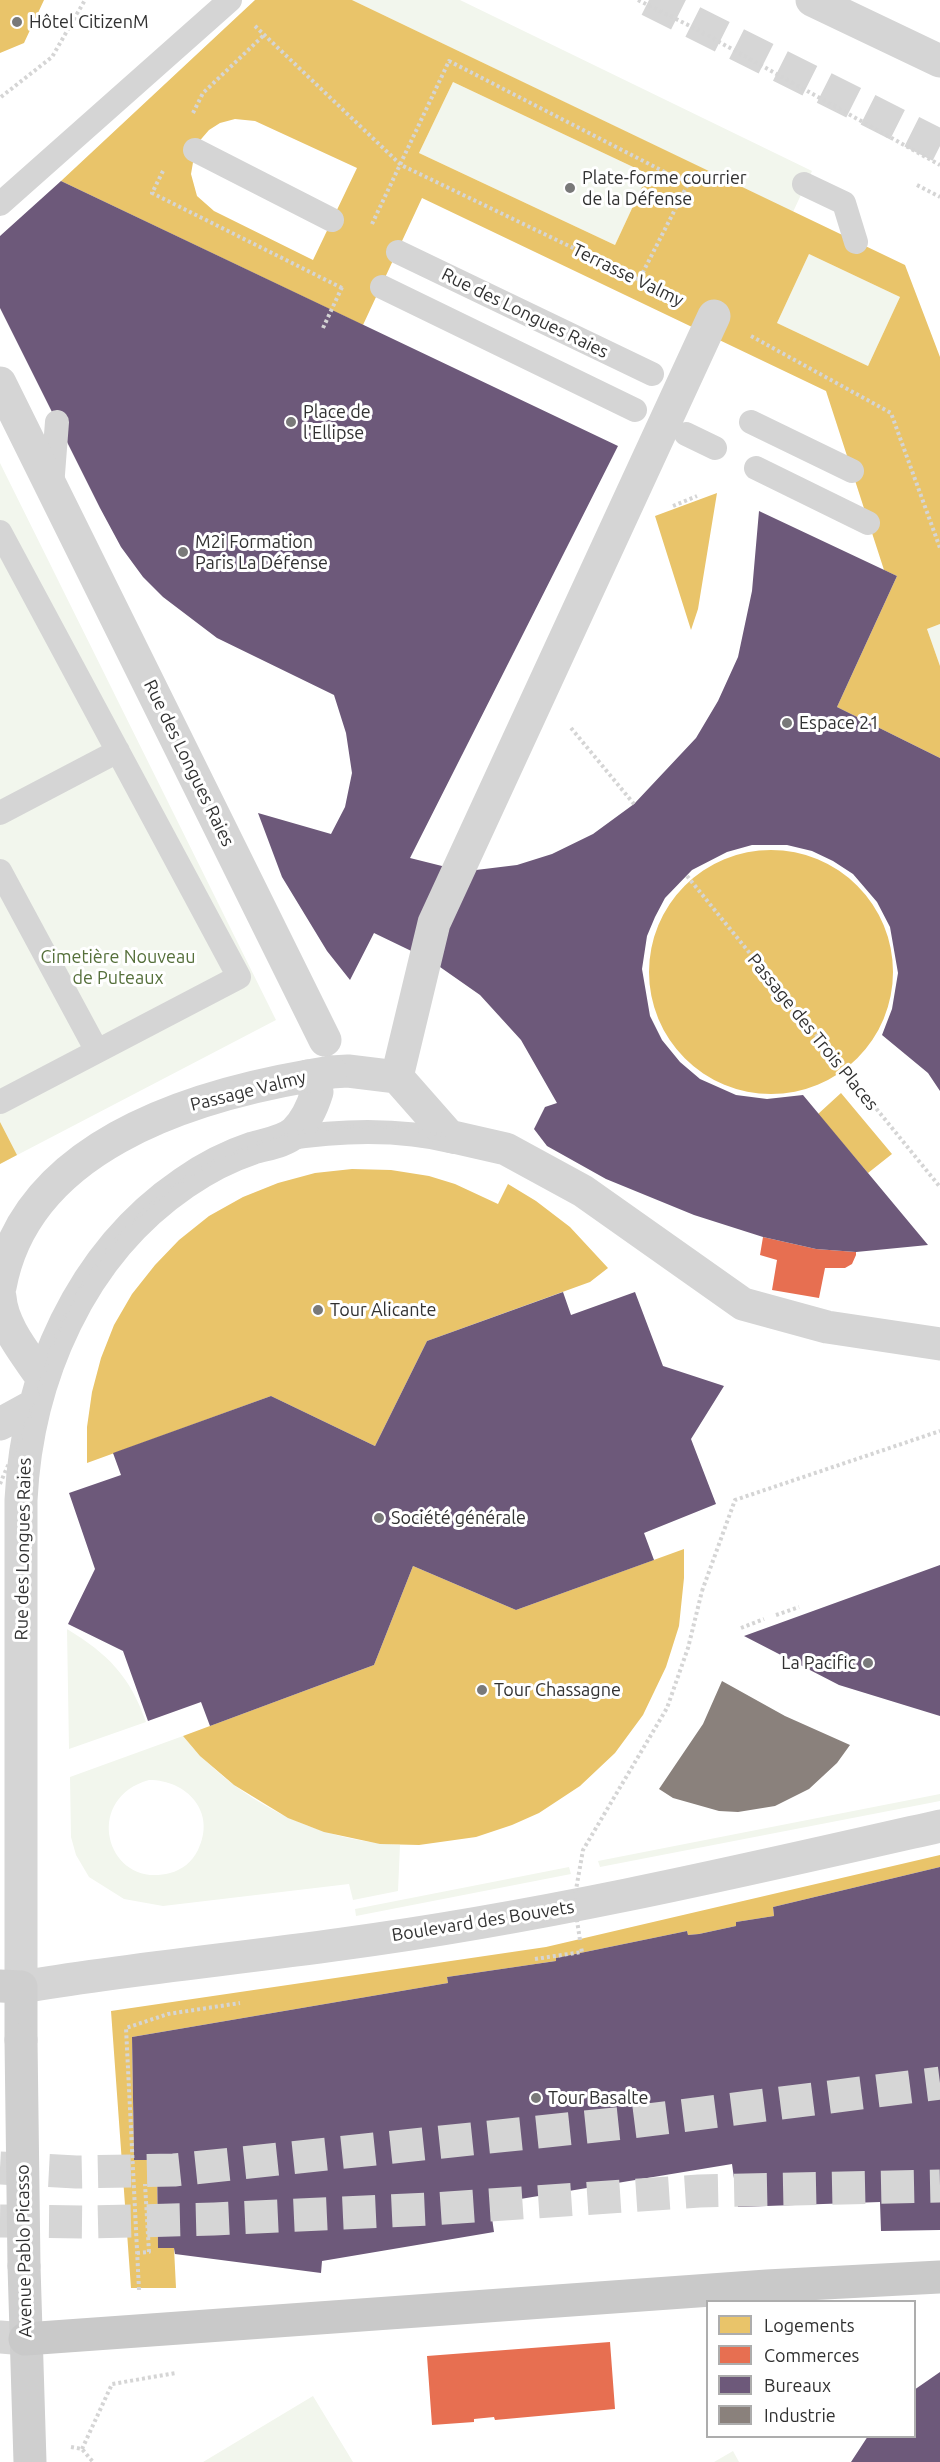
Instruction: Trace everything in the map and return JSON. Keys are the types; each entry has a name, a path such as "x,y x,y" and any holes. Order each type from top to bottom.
{"main road":[{"path":"12,2338 745,2288 940,2277"}],"street":[{"path":"812,0 940,62"},
{"path":"714,316 434,923 396,1077 452,1139 506,1149 583,1191 743,1304 827,1327 940,1344"},
{"name":"Rue des Longues Raies","path":"0,383 324,1040"},
{"name":"Passage Valmy","path":"0,1287 12,1244 23,1221 70,1171 98,1150 173,1110 239,1089 318,1080 348,1071 396,1077"},
{"name":"Rue des Longues Raies","path":"21,2040 11,1986 21,1500 23,1467 38,1392 75,1305 90,1280 126,1232 165,1197 194,1177 251,1149 282,1139 295,1131 303,1122 318,1080"},
{"path":"0,1297 1,1305 38,1392 0,1424"},
{"name":"Boulevard des Bouvets","path":"11,1986 136,1968 342,1944 609,1900 940,1827"},
{"name":"Avenue Pablo Picasso","path":"21,2040 24,2265 12,2338 30,2462"}],"lane":[{"path":"0,204 119,112 230,0"},
{"path":"195,150 332,220"},
{"path":"804,184 844,203 856,242"},
{"name":"Rue des Longues Raies","path":"398,252 652,374"},
{"path":"382,287 635,410"},
{"path":"52,487 57,422"},
{"path":"751,422 852,471"},
{"path":"686,434 715,448"},
{"path":"756,468 868,523"},
{"path":"0,532 6,558 118,751 239,977 0,1102"},
{"path":"0,813 118,751"},
{"path":"0,871 98,1051"},
{"name":"Rue des Longues Raies","path":"282,1139 378,1131 452,1139"}],"path":[{"path":"1,97 52,57 85,0"},
{"path":"638,0 696,29 940,165"},
{"name":"Terrasse Valmy","path":"264,35 401,165 714,316 891,413 940,548"},
{"path":"401,165 449,61 688,184 639,280"},
{"path":"917,185 940,197"},
{"name":"Passage des Trois Places","path":"687,876 940,1187"},
{"path":"0,1484 38,1392 50,1350 80,1288 122,1232 150,1203 177,1183 246,1146 289,1134 336,1127 376,1126 417,1129 452,1139"},
{"path":"528,1960 582,1952 574,1901 583,1850 667,1708 688,1648 702,1591 735,1500 940,1431"},
{"path":"776,1615 799,1607"},
{"path":"741,1628 764,1619"},
{"path":"139,2298 126,2028 168,2014 251,2001"},
{"path":"137,2253 149,2252 145,2184"},
{"path":"93,2462 82,2449 112,2384"}],"green space":[{"path":"352,0 460,0 812,171 793,212"},
{"path":"453,82 648,174 615,245 419,153"},
{"path":"809,254 900,297 868,366 777,323"},
{"name":"Cimetière Nouveau de Puteaux","path":"0,463 276,1020 0,1164"},
{"path":"940,624 940,666 927,629"},
{"path":"67,1629 106,1657 116,1668 133,1692 146,1722 69,1749"},
{"path":"183,1736 227,1780 280,1813 308,1826 338,1835 369,1842 400,1845 398,1891 353,1900 349,1884 163,1906 124,1899 89,1877 76,1855 71,1837 70,1777","holes":["149,1780 163,1781 186,1792 195,1801 204,1823 203,1836 196,1854 183,1868 170,1873 148,1875 131,1868 118,1856 110,1840 109,1822 115,1805 128,1790"]},
{"path":"940,1794 940,1801 600,1867 598,1861"},
{"path":"569,1867 571,1874 356,1916 355,1909"},
{"path":"313,2396 353,2462 203,2462"},
{"path":"733,2451 739,2462 714,2462"}],"building: Logements":[{"name":"Hôtel CitizenM","path":"0,0 44,0 24,43 0,53"},
{"path":"255,0 352,0 905,265 940,357 940,624 927,629 940,666 940,758 837,707 897,576 884,570 826,391 422,198 363,325 61,181","holes":["453,82 648,174 615,245 419,153","235,119 255,121 357,168 313,260 214,211 197,196 191,174 196,145 209,130 220,123","809,254 900,297 868,366 777,323"]},
{"name":"Place de l'Ellipse","path":"217,286 233,286 401,364 425,401 437,430 440,456 435,491 417,521 406,533 370,552 347,558 313,563 285,562 249,555 211,540 185,524 156,495 149,471 150,426 140,410 119,396 106,395 109,358 120,332 140,314 182,294"},
{"path":"717,493 698,609 691,630 655,516"},
{"path":"759,850 783,850 807,855 829,864 858,885 873,904 884,925 891,948 893,972 891,996 884,1019 873,1040 858,1059 829,1080 807,1089 783,1094 759,1094 735,1089 713,1080 693,1067 676,1050 663,1030 654,1008 649,984 649,960 654,936 663,914 676,894 693,877 713,864 735,855"},
{"path":"841,1093 892,1154 868,1173 818,1114"},
{"path":"0,1122 17,1155 0,1164"},
{"name":"Tour Alicante","path":"352,1169 391,1170 429,1176 455,1184 498,1204 508,1184 536,1201 570,1227 608,1268 590,1282 427,1341 375,1446 271,1396 87,1463 87,1427 92,1392 101,1358 114,1325 132,1294 155,1265 179,1240 209,1216 243,1197 278,1183 315,1173"},
{"name":"Tour Chassagne","path":"684,1549 684,1578 679,1626 666,1667 643,1715 615,1753 580,1786 539,1813 512,1825 476,1837 419,1845 380,1844 324,1832 288,1818 234,1785 200,1756 183,1736 374,1665 413,1566 516,1610"},
{"path":"940,1855 940,1867 773,1907 774,1916 736,1922 736,1926 699,1934 688,1935 687,1931 556,1958 556,1961 447,1977 448,1983 132,2037 134,2160 157,2160 158,2248 174,2248 176,2288 131,2288 111,2011 546,1947"}],"building: Commerces":[{"path":"763,1237 816,1249 856,1252 856,1255 852,1264 845,1268 825,1268 819,1298 772,1290 777,1260 760,1255"},
{"path":"610,2342 615,2409 495,2420 494,2417 474,2419 474,2422 432,2425 427,2356"}],"building: Bureaux":[{"name":"Espace 21","path":"61,181 618,446 410,858 446,867 476,870 517,865 552,854 593,834 634,804 696,738 718,701 738,657 752,591 759,511 897,576 837,707 940,758 940,1091 928,1073 882,1035 892,1009 898,973 890,927 877,902 853,874 812,851 787,845 752,845 727,852 692,870 665,898 655,917 647,936 642,969 650,1016 662,1040 680,1062 700,1079 736,1095 767,1099 803,1095 928,1245 856,1252 816,1249 763,1237 694,1215 606,1179 547,1146 534,1129 545,1107 557,1103 521,1040 480,995 430,960 374,933 350,980 327,951 282,877 258,813 331,834 345,807 352,773 346,733 334,695 217,638 163,597 143,577 121,547 100,508 0,308 0,236"},
{"name":"Société générale","path":"563,1292 571,1315 635,1292 663,1366 724,1386 691,1439 716,1504 644,1533 654,1560 516,1610 413,1566 374,1665 210,1726 201,1702 148,1721 123,1651 68,1624 95,1569 69,1493 121,1475 113,1453 271,1396 375,1446 427,1341"},
{"name":"La Pacific","path":"940,1565 940,1716 839,1685 744,1636"},
{"name":"Tour Basalte","path":"940,1867 940,2230 881,2231 880,2202 738,2207 732,2164 490,2204 494,2232 322,2261 321,2273 175,2254 174,2248 158,2248 157,2160 134,2160 132,2037 448,1983 447,1977 556,1961 556,1958 687,1931 688,1935 699,1934 736,1926 736,1922 774,1916 773,1907"},
{"path":"940,2372 940,2462 851,2462 867,2438 916,2438 916,2389"}],"building: Industrie":[{"path":"722,1681 785,1716 850,1745 837,1763 809,1789 775,1806 738,1812 719,1811 673,1798 659,1789 703,1724"}],"tunnel":[{"path":"649,0 940,146"},
{"path":"0,2168 76,2172 174,2170 624,2123 940,2083"},
{"path":"0,2221 92,2222 214,2219 431,2209 699,2191 940,2186"}],"place":[{"name":"Hôtel CitizenM","path":"17,22"},
{"name":"Plate-forme courrier de la Défense","path":"570,188"},
{"name":"Place de l'Ellipse","path":"291,422"},
{"name":"M2i Formation Paris La Défense","path":"183,552"},
{"name":"Espace 21","path":"787,723"},
{"name":"Tour Alicante","path":"318,1310"},
{"name":"Société générale","path":"379,1518"},
{"name":"La Pacific","path":"868,1663"},
{"name":"Tour Chassagne","path":"482,1690"},
{"name":"Tour Basalte","path":"536,2098"}]}
